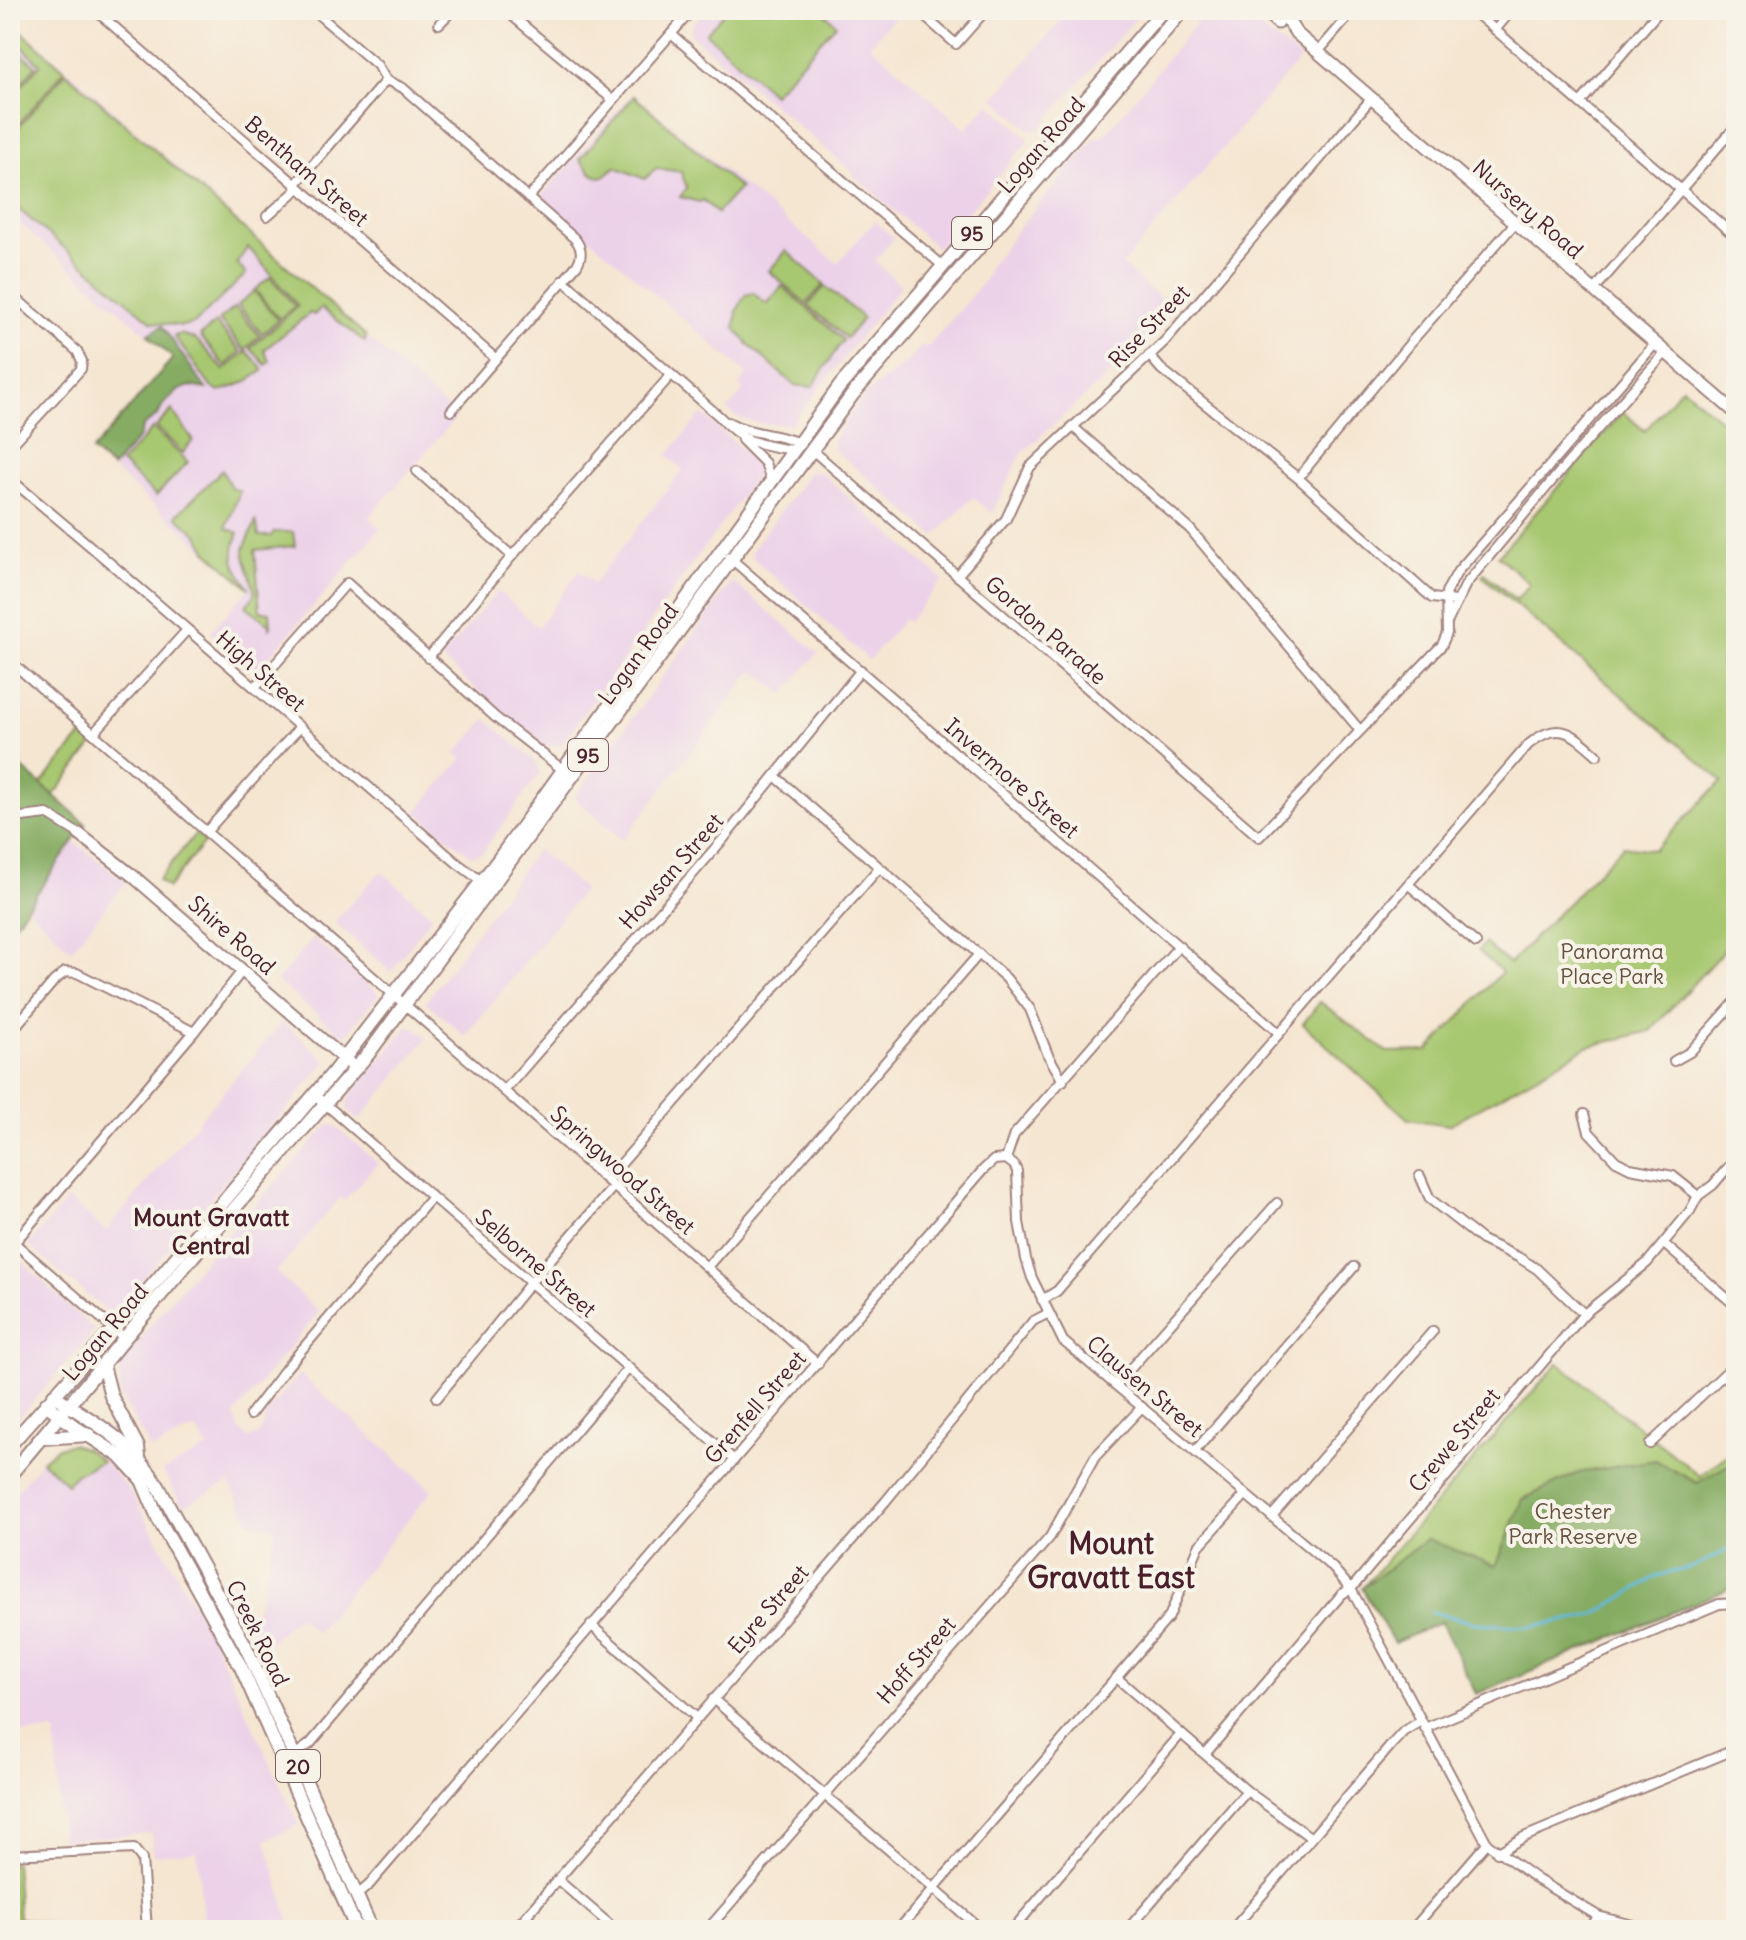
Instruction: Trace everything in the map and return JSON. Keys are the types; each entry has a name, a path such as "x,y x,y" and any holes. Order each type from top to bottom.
{"main road":[{"name":"Logan Road","path":"10,1475 356,1069 405,1003 563,770 850,373 1163,10"},
{"name":"Logan Road","path":"10,1445 115,1329 315,1095 393,993 486,884 868,375 1183,10"},
{"name":"Nursery Road","path":"1263,10 1296,33 1736,413"},
{"name":"Nursery Road","path":"1275,10 1296,33"},
{"path":"795,446 811,449"},
{"name":"Shire Road","path":"79,834 133,876 356,1069"},
{"path":"103,1365 111,1396 138,1447 139,1457"},
{"name":"Creek Road","path":"50,1400 70,1406 112,1432 139,1457 158,1486 228,1611 372,1930"},
{"name":"Creek Road","path":"50,1400 61,1417 120,1456 146,1487 158,1518 241,1667 357,1930"},
{"path":"42,1438 89,1435"}],"street":[{"name":"Bentham Street","path":"95,10 495,358"},
{"path":"313,10 377,65 386,80 403,88 574,238 581,251 578,263 451,411"},
{"path":"439,24 453,10"},
{"path":"505,10 613,100"},
{"path":"528,198 692,10"},
{"path":"917,10 956,44 986,10"},
{"path":"1318,52 1354,10"},
{"path":"1472,10 1736,237"},
{"path":"1496,29 1512,10"},
{"path":"1580,103 1660,10"},
{"path":"671,34 943,266"},
{"path":"267,216 297,186 386,80"},
{"name":"Rise Street","path":"957,576 1006,519 1030,467 1165,341 1371,99"},
{"path":"1593,291 1736,126"},
{"path":"1298,478 1515,223"},
{"path":"563,280 720,417 762,459 771,480"},
{"path":"10,293 77,351 82,361 81,369 10,447"},
{"path":"1448,621 1466,584 1660,348"},
{"path":"1072,426 1190,529 1359,729 1442,645 1448,621 1446,592 1458,571 1660,348"},
{"path":"1149,355 1161,369 1298,478 1418,587 1432,598 1456,601"},
{"path":"428,658 512,556 671,375"},
{"path":"720,417 746,430 780,436 795,446"},
{"path":"734,433 750,442 795,446"},
{"name":"Gordon Parade","path":"811,449 1259,837 1359,729"},
{"path":"417,471 512,556"},
{"name":"High Street","path":"10,479 457,863 486,884"},
{"name":"Invermore Street","path":"721,550 1279,1033"},
{"path":"255,687 347,583 495,717 563,770"},
{"path":"94,733 187,630"},
{"name":"Springwood Street","path":"10,661 818,1364"},
{"name":"Howsan Street","path":"504,1091 775,776 861,670"},
{"path":"207,831 299,728"},
{"path":"1042,1300 1057,1291 1409,885 1481,797 1540,735 1555,729 1573,734 1597,755"},
{"path":"775,776 1006,978 1030,1009 1048,1055 1063,1081"},
{"path":"10,825 22,817 47,814 79,834"},
{"path":"437,1398 610,1183 879,868"},
{"path":"1409,885 1476,943"},
{"name":"Grenfell Street","path":"356,1896 369,1885 983,1170 994,1160 1006,1159 1014,1135 1179,946"},
{"path":"707,1267 979,954"},
{"path":"125,1339 11,1243 194,1032 242,971"},
{"path":"10,1033 65,972 77,973 194,1032"},
{"path":"1674,1061 1690,1052 1736,1001"},
{"name":"Selborne Street","path":"315,1095 733,1459"},
{"path":"1584,1114 1589,1132 1616,1161 1630,1168 1673,1176 1698,1196"},
{"name":"Crewe Street","path":"1206,1753 1342,1594 1351,1589 1584,1314 1647,1263 1690,1211 1698,1196 1713,1185 1736,1158"},
{"name":"Clausen Street","path":"1006,1159 1017,1171 1022,1240 1032,1278 1063,1341 1333,1568 1351,1589 1487,1843 1497,1853 1598,1916 1652,1930"},
{"path":"1420,1176 1430,1199 1482,1240 1537,1269 1584,1314"},
{"path":"250,1415 432,1197"},
{"path":"1116,1385 1277,1203"},
{"path":"1664,1244 1736,1306"},
{"path":"1195,1451 1354,1267"},
{"name":"Eyre Street","path":"514,1930 885,1502 1033,1321 1049,1313"},
{"path":"1272,1516 1433,1331"},
{"path":"1650,1444 1736,1363"},
{"path":"293,1756 310,1744 629,1368"},
{"name":"Hoff Street","path":"707,1930 1050,1537 1095,1457 1142,1407"},
{"path":"898,1930 1169,1617 1199,1546 1246,1494"},
{"path":"1232,1930 1404,1731 1719,1604 1736,1603"},
{"path":"591,1625 697,1718"},
{"path":"1117,1678 1247,1791 1310,1837"},
{"path":"713,1699 982,1930"},
{"path":"1012,1930 1181,1734"},
{"path":"1497,1853 1524,1837 1736,1749"},
{"path":"1127,1930 1247,1791"},
{"path":"1412,1930 1487,1843"},
{"path":"10,1855 134,1849 142,1859 147,1930"},
{"path":"558,1880 616,1930"},
{"path":"1590,1930 1598,1916"}],"shaded area":[{"path":"705,10 900,10 870,45 966,129 989,103 1030,139 937,248 691,35 691,27"},
{"path":"1070,10 1143,10 1038,130 1030,130 994,98"},
{"path":"1207,10 1229,10 1244,16 1301,58 1122,265 1173,310 1146,341 1022,453 992,513 973,497 935,536 836,451 832,441 864,395 907,362 922,345 927,348 984,281 990,266 1018,229 1094,139 1103,137"},
{"path":"10,19 457,417 369,517 380,529 259,669 252,669 210,632 249,589 92,451 173,357 10,215"},
{"path":"633,94 837,263 875,221 894,238 875,261 901,286 791,424 762,424 739,418 727,410 744,390 739,385 747,374 541,196"},
{"path":"702,414 757,463 757,475 561,745 541,747 441,658 498,591 538,627 579,571 594,583 683,470 667,455"},
{"path":"810,472 820,472 943,580 908,622 904,619 869,660 753,558 753,549"},
{"path":"731,583 818,653 784,694 753,670 623,840 574,798"},
{"path":"486,719 537,763 540,773 482,853 471,856 416,812 462,759 456,753"},
{"path":"74,842 126,882 71,950 27,907"},
{"path":"537,849 584,890 465,1036 426,1002"},
{"path":"381,871 432,916 391,972 334,922"},
{"path":"313,938 379,994 346,1035 340,1034 277,981"},
{"path":"282,1022 327,1061 112,1316 28,1245 68,1199 106,1231"},
{"path":"407,1027 415,1028 427,1038 359,1120 347,1109 348,1099"},
{"path":"328,1125 335,1126 378,1163 344,1201 340,1198 276,1272 319,1312 234,1415 240,1430 248,1438 257,1436 264,1426 264,1415 300,1374 432,1490 316,1633 298,1615 261,1650 250,1625 263,1591 276,1528 251,1523 229,1482 183,1506 163,1471 208,1448 195,1428 151,1450 120,1394 120,1369 124,1358 202,1263"},
{"path":"16,1256 95,1331 10,1428 10,1263"},
{"path":"42,1461 67,1484 76,1474 102,1461 115,1473 132,1494 210,1634 299,1825 266,1840 292,1930 204,1930 197,1851 153,1855 151,1833 62,1840 55,1731 10,1734 10,1499"}],"green space":[{"path":"727,10 821,10 836,24 773,94 706,33"},
{"path":"10,21 65,70 10,134 10,99 40,65 10,33"},
{"path":"10,43 36,66 10,96"},
{"path":"66,72 366,336 365,342 321,308 314,315 310,313 264,350 270,361 266,365 250,348 298,306 248,247 237,263 246,274 195,323 182,326 152,322 10,202 10,137"},
{"path":"634,96 740,188 717,213 703,200 699,202 680,197 687,188 681,172 656,168 645,179 616,167 602,177 591,172 580,159"},
{"path":"786,251 824,284 806,304 769,271"},
{"path":"270,277 295,306 279,319 255,290"},
{"path":"782,286 843,340 812,387 794,385 748,344 735,328 737,311 745,295 753,293 767,304"},
{"path":"825,286 863,318 846,338 808,306"},
{"path":"254,291 278,320 262,334 238,305"},
{"path":"235,307 260,336 244,350 219,320"},
{"path":"216,323 241,352 225,366 200,336"},
{"path":"162,326 206,389 190,386 179,390 163,405 158,415 143,426 139,437 112,468 92,451 173,358 148,335"},
{"path":"181,334 197,340 224,370 247,351 264,370 244,383 219,392 211,387 174,336"},
{"name":"Panorama Place Park","path":"1682,387 1736,433 1736,937 1650,1031 1587,1047 1449,1125 1408,1119 1303,1024 1320,1002 1387,1052 1428,1051 1502,972 1478,951 1485,943 1509,964 1623,846 1654,850 1722,781 1482,576 1484,573 1516,600 1530,584 1498,556 1623,412 1645,431"},
{"path":"172,410 193,440 183,453 156,427"},
{"path":"153,428 188,462 156,496 121,463"},
{"path":"222,470 231,488 240,491 226,528 239,533 234,550 235,562 250,589 208,552 199,536 176,516"},
{"path":"256,520 259,536 293,532 295,546 255,550 260,611 270,612 271,628 269,629 270,625 246,606 254,591 244,550"},
{"path":"84,733 95,742 54,795 41,784"},
{"path":"10,757 86,824 10,931"},
{"path":"196,833 205,841 168,888 158,880"},
{"name":"Chester Park Reserve","path":"1558,1363 1700,1476 1736,1448 1736,1586 1465,1654 1440,1622 1394,1643 1362,1588"},
{"path":"72,1444 86,1449 102,1461 76,1474 67,1484 42,1461 58,1447"},
{"name":"Chester Park Reserve","path":"1655,1460 1697,1483 1736,1460 1736,1586 1476,1694 1441,1622 1394,1643 1362,1588 1427,1539 1496,1566 1523,1499 1578,1473"},
{"path":"10,1863 15,1863 19,1918 82,1930 10,1930"}],"waterway":[{"path":"1431,1612 1476,1623 1530,1627 1594,1615 1657,1576 1693,1567 1736,1546"}],"district":[{"name":"Mount Gravatt Central","path":"211,1231"},
{"name":"Mount Gravatt East","path":"1111,1560"}]}
